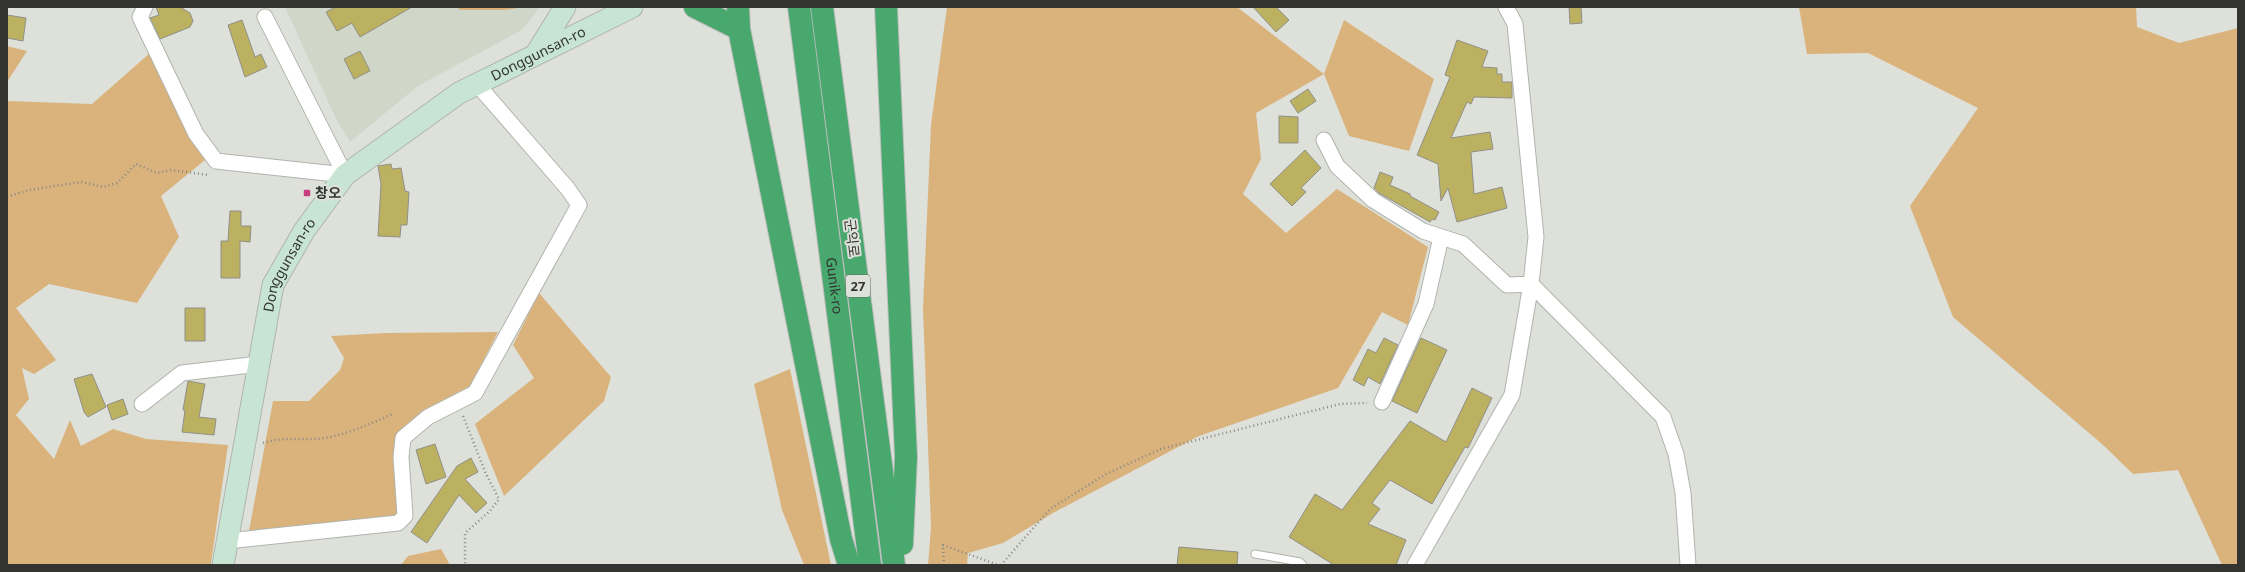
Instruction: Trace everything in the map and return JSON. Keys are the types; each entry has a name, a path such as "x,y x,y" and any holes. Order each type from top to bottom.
{"highway":[{"path":"695,7 739,30"},
{"path":"738,7 739,30 841,539 849,565"},
{"name":"Gunik-ro","path":"799,7 870,565"},
{"name":"군익로","path":"822,7 894,565"},
{"path":"886,7 906,457 901,565"}],"street":[{"path":"145,7 140,17 196,134 216,162 345,175"},
{"path":"536,54 565,7"},
{"name":"Donggunsan-ro","path":"223,565 273,285 304,231 345,175 459,93 476,83 536,54 610,12 632,7"},
{"path":"1415,565 1512,395 1531,284 1536,236 1515,24 1506,7"},
{"path":"266,17 345,175"},
{"path":"227,541 398,523 405,516 401,457 404,438 428,417 475,394 579,205 568,189 476,83"},
{"path":"1324,140 1337,166 1373,200 1423,231 1463,244 1507,285 1531,284 1663,417 1676,454 1683,493 1688,565"},
{"path":"1382,402 1426,304 1442,237"},
{"path":"142,404 182,373 259,364"}],"lane":[{"path":"1255,554 1300,562 1303,565"}],"path":[{"path":"7,196 29,190 81,182 104,187 117,183 136,164 157,173 171,170 212,175 220,172 232,163"},
{"path":"1001,565 1050,509 1106,474 1161,449 1340,404 1382,402"},
{"path":"457,403 486,474 499,499 490,511 465,533 465,565"},
{"path":"243,449 276,438 324,438 363,428 392,414"},
{"path":"944,565 943,546 998,565"}],"shaded area":[{"path":"285,7 540,7 522,30 418,86 350,142 336,119"},
{"path":"457,7 523,7 506,10 460,10"},
{"path":"947,7 1237,7 1324,74 1256,113 1261,159 1243,194 1286,233 1337,189 1428,247 1408,325 1382,312 1338,388 1199,436 1053,513 1003,543 968,553 967,565 928,565 931,527 923,309 931,125"},
{"path":"1799,7 2136,7 2137,27 2179,43 2238,28 2238,565 2222,565 2178,470 2133,474 2102,444 1953,317 1910,206 1978,108 1868,53 1807,54"},
{"path":"1344,20 1434,79 1409,151 1349,136 1324,74"},
{"path":"7,46 27,51 7,82"},
{"path":"150,53 205,160 161,196 179,237 137,303 49,284 16,308 56,360 34,374 22,368 29,399 16,415 54,459 70,420 81,446 113,429 146,439 228,445 211,565 7,565 7,101 92,104"},
{"path":"539,293 611,377 604,401 504,496 475,424 534,378 513,345"},
{"path":"498,332 470,386 426,409 397,436 397,516 249,531 273,401 309,401 340,370 344,358 331,336 386,333"},
{"path":"790,369 831,565 804,565 782,510 754,384"},
{"path":"441,549 450,565 401,565 408,556"}],"building":[{"path":"156,7 180,7 190,13 193,21 190,27 160,39 150,18 159,15"},
{"path":"336,7 412,7 360,37 352,23 337,31 326,12"},
{"path":"1253,7 1276,7 1289,20 1276,32"},
{"path":"1569,7 1581,7 1582,23 1570,24"},
{"path":"7,15 26,18 23,41 7,38"},
{"path":"242,20 255,57 261,54 267,67 245,77 228,25"},
{"path":"1457,40 1488,51 1482,67 1497,68 1497,74 1502,74 1502,82 1512,82 1512,98 1474,97 1471,104 1467,102 1451,138 1490,132 1493,149 1471,152 1474,194 1502,187 1507,208 1457,222 1448,188 1441,201 1438,164 1417,155 1450,77 1445,75"},
{"path":"360,51 370,71 354,79 344,59"},
{"path":"1308,89 1316,101 1298,113 1290,101"},
{"path":"1279,116 1298,117 1298,143 1279,143"},
{"path":"1305,150 1321,168 1301,188 1306,192 1292,206 1270,184"},
{"path":"391,164 392,169 401,168 405,191 409,192 407,225 401,225 400,237 378,236 381,184 378,166"},
{"path":"1380,172 1393,177 1390,185 1410,194 1410,196 1439,212 1435,220 1432,219 1430,222 1379,193 1374,188"},
{"path":"230,211 241,211 241,226 251,226 250,242 240,241 240,278 221,278 221,241 228,241"},
{"path":"185,308 205,308 205,341 185,341"},
{"path":"1384,338 1398,345 1380,384 1368,377 1364,386 1353,380 1368,349 1376,353"},
{"path":"1421,338 1447,350 1417,413 1392,401"},
{"path":"92,374 106,407 88,417 84,412 74,379"},
{"path":"188,381 205,384 199,417 216,419 214,435 182,432 185,410 183,410"},
{"path":"1472,388 1492,398 1468,448 1465,447 1432,504 1390,480 1372,503 1380,509 1368,524 1406,540 1396,565 1334,565 1289,537 1315,494 1342,510 1410,421 1446,442"},
{"path":"123,399 128,414 112,420 107,405"},
{"path":"435,444 446,477 426,484 416,450"},
{"path":"471,458 478,472 465,479 487,503 476,513 459,495 427,543 411,532 457,466"},
{"path":"1179,547 1238,552 1237,565 1177,565"}],"place":[{"name":"창오","path":"307,193"}]}
